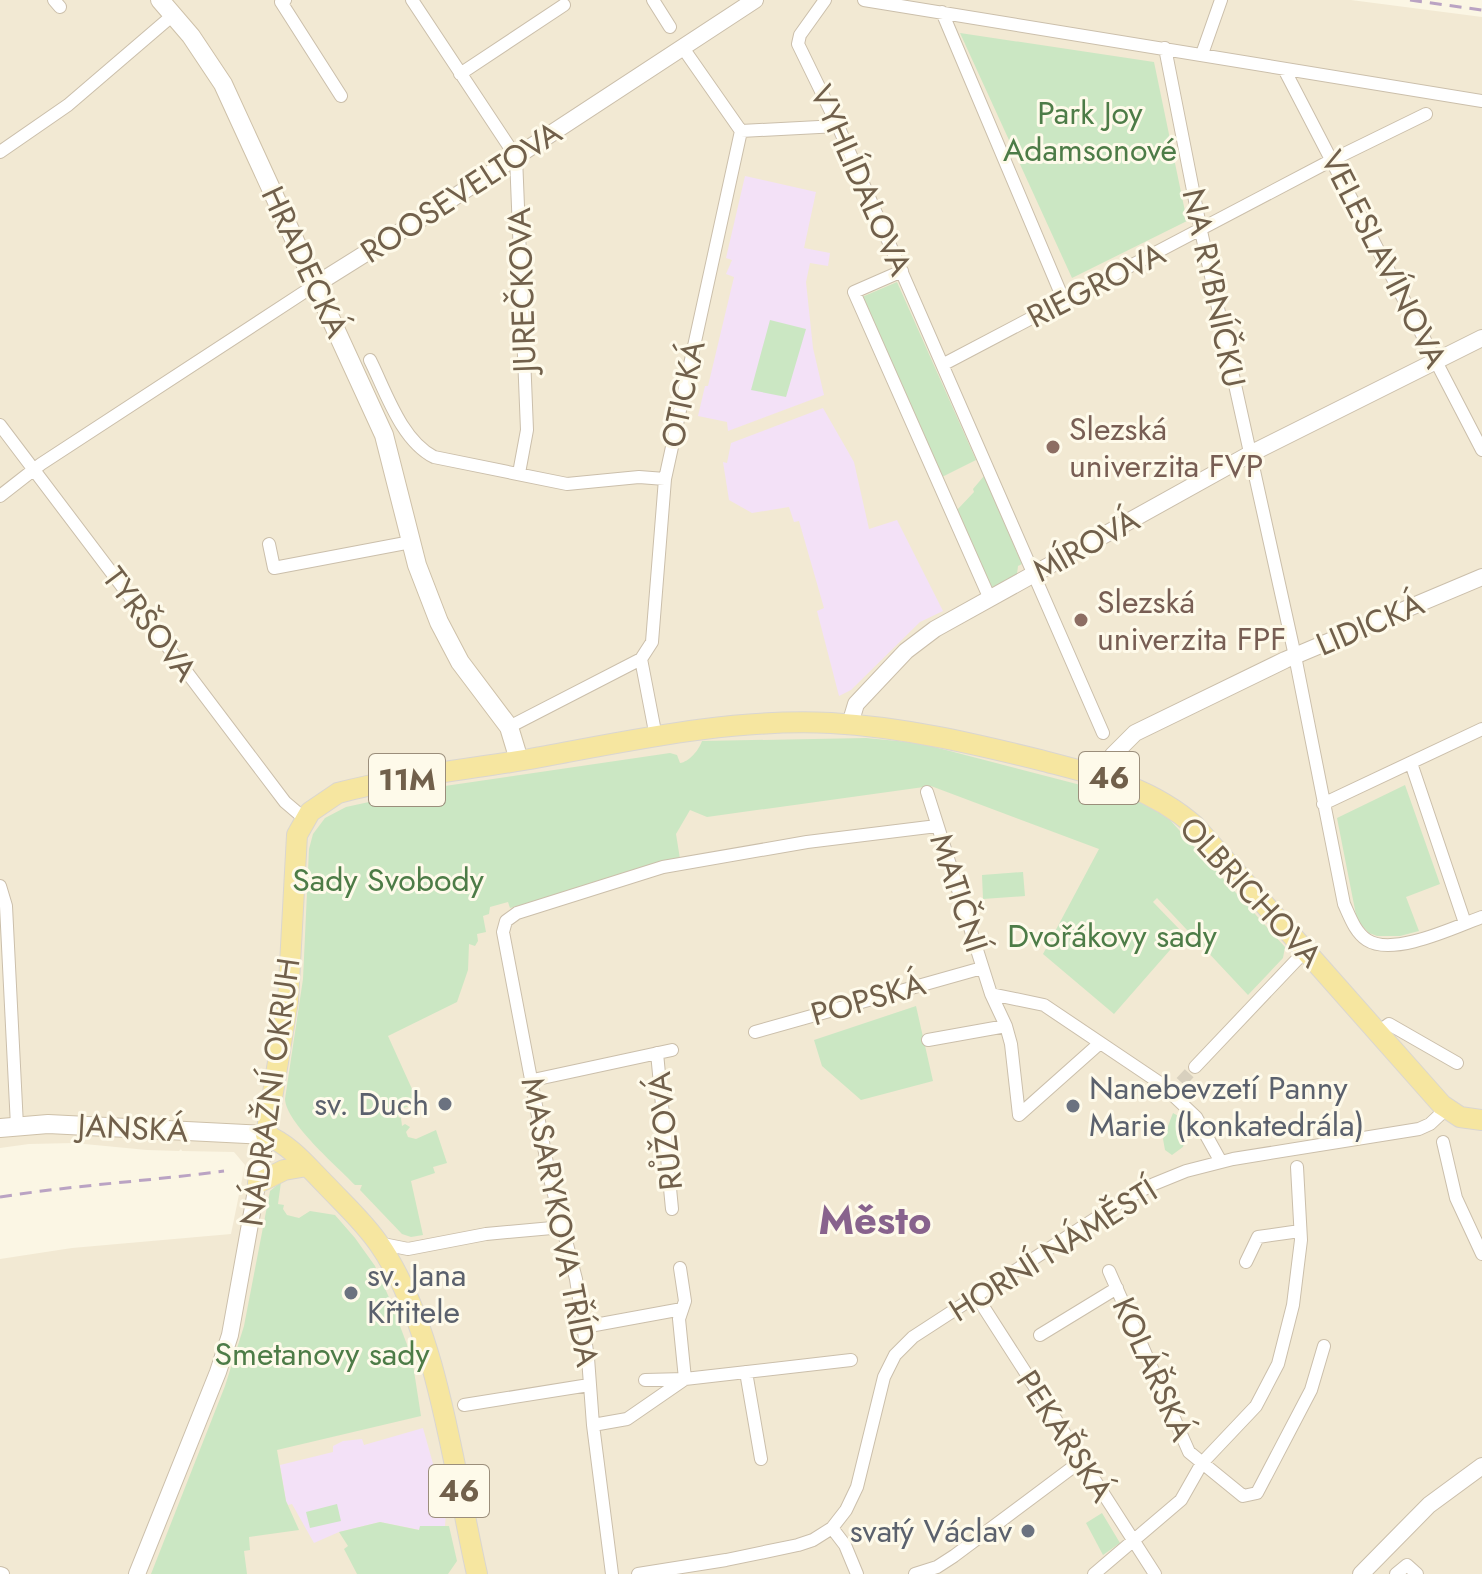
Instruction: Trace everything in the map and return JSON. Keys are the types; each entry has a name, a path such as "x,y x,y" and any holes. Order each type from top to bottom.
{"main road":[{"name":"HRADECKÁ","path":"160,0 191,36 223,84 384,435 423,581 450,644 509,727 519,760"},
{"name":"OLBRICHOVA","path":"664,735 768,723 850,724 961,741 1101,776 1145,791 1184,816 1446,1109"},
{"name":"11M","path":"305,819 317,805 338,793 664,735"},
{"name":"NÁDRAŽNÍ OKRUH","path":"266,1135 289,992 295,845 305,819"},
{"path":"1446,1109 1467,1119 1482,1120"},
{"name":"JANSKÁ","path":"8,1127 48,1124 266,1135"},
{"name":"46","path":"266,1135 285,1145 307,1166 378,1243 398,1277 428,1357 477,1574"},
{"path":"258,1183 284,1170 307,1166"}],"street":[{"path":"285,0 281,2 341,96"},
{"path":"412,0 516,157"},
{"path":"653,0 670,27"},
{"path":"755,0 683,48 741,131 838,126"},
{"name":"VYHLÍDALOVA","path":"825,0 800,35 798,44 944,364 1103,733"},
{"path":"864,0 1482,101"},
{"path":"1202,54 1221,0"},
{"path":"460,74 564,5"},
{"path":"942,12 1064,301"},
{"path":"0,152 68,105 173,15"},
{"name":"ROOSEVELTOVA","path":"0,496 34,470 315,285 683,48"},
{"name":"NA RYBNÍČKU","path":"1165,48 1201,231 1295,656 1344,904 1355,929 1369,941 1384,947 1406,944 1482,917"},
{"name":"VELESLAVÍNOVA","path":"1284,69 1482,450"},
{"name":"RIEGROVA","path":"944,364 1332,160 1426,114"},
{"name":"OTICKÁ","path":"641,659 652,642 665,479 741,131"},
{"name":"JUREČKOVA","path":"516,157 527,430 519,473"},
{"path":"902,271 854,292 990,599"},
{"name":"MÍROVÁ","path":"850,724 856,704 917,641 1250,454 1482,338"},
{"path":"370,360 408,433 425,452 434,457 567,484 639,477 665,479"},
{"name":"TYRŠOVA","path":"0,425 285,802 305,819"},
{"path":"269,544 274,568 411,542"},
{"name":"LIDICKÁ","path":"1101,776 1113,755 1135,733 1295,656 1482,577"},
{"path":"509,727 641,659 664,735"},
{"path":"1323,804 1482,729"},
{"path":"1411,763 1465,923"},
{"name":"MATIČNÍ","path":"927,792 982,968 1006,1026 1019,1115 1100,1043"},
{"name":"MASARYKOVA TŘÍDA","path":"612,1574 584,1327 576,1279 550,1179 503,932 506,921 517,913 663,867 807,842 937,826"},
{"path":"0,886 6,906 8,1127"},
{"path":"1195,1067 1306,950"},
{"name":"POPSKÁ","path":"755,1032 982,968"},
{"path":"991,994 1044,1005 1171,1092 1196,1117 1221,1162"},
{"path":"1378,1032 1389,1024 1457,1063"},
{"path":"928,1040 1006,1026"},
{"path":"1412,1072 1429,1048"},
{"path":"533,1080 672,1050"},
{"name":"RŮŽOVÁ","path":"657,1053 672,1209"},
{"path":"1171,1092 1181,1082"},
{"name":"HORNÍ NÁMĚSTÍ","path":"832,1528 846,1510 857,1487 881,1387 895,1355 913,1337 1127,1198 1186,1171 1221,1162 1419,1129 1430,1124 1446,1109"},
{"name":"NÁDRAŽNÍ OKRUH","path":"137,1574 225,1349 240,1289 266,1135"},
{"path":"1443,1142 1456,1198 1482,1254"},
{"path":"1094,1574 1181,1500 1202,1463 1256,1406 1278,1364 1293,1305 1300,1231 1297,1167"},
{"path":"378,1243 408,1249 486,1234 563,1227"},
{"path":"1246,1262 1258,1237 1300,1231"},
{"path":"680,1268 685,1301 679,1319 685,1379"},
{"name":"KOLÁŘSKÁ","path":"1109,1271 1189,1452 1243,1496 1257,1493 1311,1390 1324,1346"},
{"path":"1040,1335 1117,1288"},
{"name":"PEKAŘSKÁ","path":"977,1297 1155,1574"},
{"path":"584,1327 682,1309"},
{"path":"645,1380 685,1379 851,1360"},
{"path":"746,1372 761,1459"},
{"path":"593,1425 627,1419 685,1379"},
{"path":"464,1405 589,1385"},
{"path":"915,1574 937,1567 954,1556 1081,1461"},
{"path":"1361,1574 1429,1505 1482,1466"},
{"path":"638,1574 798,1545 832,1528 845,1545 857,1574"},
{"path":"1396,1574 1407,1565 1417,1574"}],"shaded area":[{"path":"0,0 1351,0 1482,17 1482,1574 0,1574 0,1259 72,1248 231,1234 245,1165 234,1152 147,1150 74,1143 0,1148"},
{"path":"745,176 816,192 804,248 830,253 828,266 810,263 806,282 813,348 824,395 728,431 727,422 698,416 734,277 726,274 732,260 726,258"},
{"path":"823,408 854,462 869,529 897,520 943,611 920,622 851,690 839,696 817,611 824,608 799,521 794,522 789,507 752,513 729,500 723,462 727,463 731,443"},
{"path":"423,1428 446,1510 445,1527 421,1526 420,1530 380,1522 339,1532 314,1543 292,1504 288,1505 286,1501 280,1465 333,1452 333,1446 343,1441 362,1439 364,1445"}],"green space":[{"name":"Park Joy Adamsonové","path":"960,33 1154,62 1187,221 1072,278"},
{"path":"897,282 976,460 942,477 862,297"},
{"path":"770,320 806,329 786,397 751,390"},
{"path":"984,476 1022,564 1018,566 1017,574 992,588 957,510"},
{"path":"866,738 919,743 1123,796 1150,806 1170,820 1285,947 1283,958 1248,995 1157,898 1153,902 1184,934 1114,1014 1043,954 1099,849 931,786 707,817 690,810 676,834 680,859 510,908 508,902 490,907 489,914 483,916 486,932 477,934 475,946 469,944 468,970 457,1002 388,1036 417,1100 402,1107 398,1117 402,1126 410,1127 406,1132 408,1137 416,1139 436,1130 447,1163 433,1167 435,1173 411,1181 423,1235 411,1237 402,1234 360,1190 362,1185 355,1185 294,1120 285,1099 303,979 309,849 313,834 325,818 346,807 438,787 670,753 677,755 680,763 693,755 702,741"},
{"path":"1405,785 1440,884 1406,897 1419,931 1400,936 1377,936 1369,933 1357,920 1337,818"},
{"path":"1023,872 1025,896 983,899 982,875"},
{"path":"916,1006 933,1081 861,1100 822,1066 814,1040"},
{"path":"1173,1113 1183,1123 1185,1137 1183,1147 1172,1155 1165,1150 1163,1139"},
{"name":"Smetanovy sady","path":"281,1182 278,1204 284,1205 287,1215 299,1218 310,1211 335,1215 375,1266 412,1358 421,1416 277,1450 286,1501 299,1530 249,1537 250,1550 244,1551 247,1574 151,1574 225,1386 244,1326 270,1191"},
{"path":"337,1504 341,1521 310,1528 306,1512"},
{"path":"1102,1513 1120,1543 1103,1555 1086,1523"},
{"path":"380,1522 419,1530 420,1526 449,1526 457,1561 448,1574 357,1574 344,1549 348,1546 339,1532"}],"tunnel":[{"path":"1181,1082 1195,1067"}],"railway":[{"path":"1410,0 1482,10"},
{"path":"0,1197 224,1171"}],"place":[{"name":"Slezská univerzita FVP","path":"1053,447"},
{"name":"Slezská univerzita FPF","path":"1081,620"},
{"name":"sv. Duch","path":"445,1104"},
{"name":"Nanebevzetí Panny Marie (konkatedrála)","path":"1073,1106"},
{"name":"sv. Jana Křtitele","path":"351,1293"},
{"name":"svatý Václav","path":"1028,1531"}],"district":[{"name":"Město","path":"875,1220"}],"park label":[{"name":"Sady Svobody","path":"388,880"},
{"name":"Dvořákovy sady","path":"1112,936"}]}
